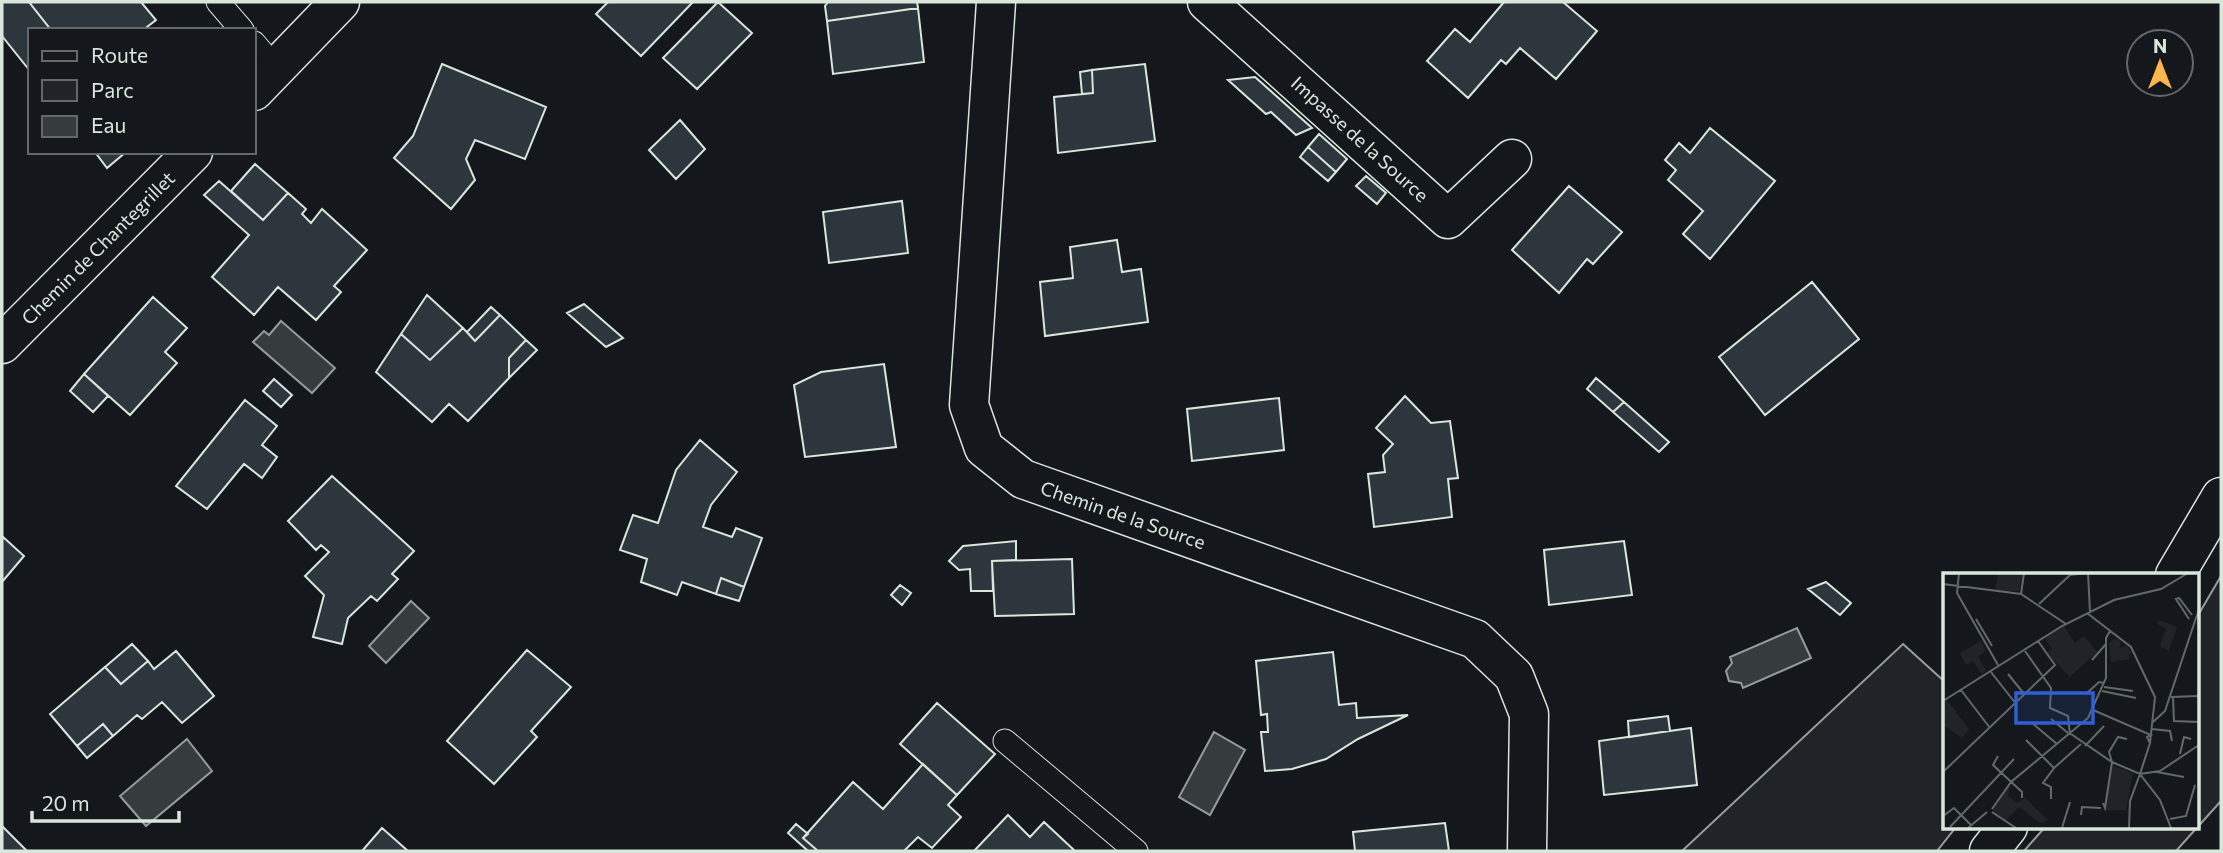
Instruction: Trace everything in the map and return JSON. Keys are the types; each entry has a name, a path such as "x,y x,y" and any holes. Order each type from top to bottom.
{"street":[{"path":"261,68 340,2"},
{"name":"Chemin de la Source","path":"996,2 969,405 984,448 1023,479 1475,639 1514,676 1529,714 1527,851"},
{"name":"Impasse de la Source","path":"1206,2 1448,219 1512,159"},
{"name":"Chemin de Chantegrillet","path":"8,327 191,154"},
{"path":"2176,573 2221,499"},
{"path":"1989,851 2007,828"}],"lane":[{"path":"218,2 240,28"},
{"path":"1006,741 1136,851"}],"green space":[{"path":"2221,576 2221,801 2198,827 2198,615"},
{"path":"1903,644 1943,680 1943,828 1955,828 1937,851 1682,851"},
{"path":"2044,828 2197,828 2176,851 2024,851"}],"water":[{"path":"281,321 335,368 312,393 253,342 264,331 269,335"},
{"path":"411,601 429,618 386,663 369,646"},
{"path":"1797,628 1811,658 1743,688 1741,683 1729,681 1726,671 1732,663 1730,657"},
{"path":"1214,732 1245,750 1210,815 1179,797"},
{"path":"187,739 212,771 146,826 120,796"}],"building":[{"path":"2,2 29,2 49,28 28,28 28,68 2,36"},
{"path":"29,2 141,2 156,20 146,28 49,28"},
{"path":"608,2 693,2 641,56 596,14"},
{"path":"718,2 752,33 697,89 663,58"},
{"path":"828,2 917,2 918,8 827,21 825,6"},
{"path":"1504,2 1563,2 1597,31 1556,79 1520,48 1506,64 1501,60 1468,98 1427,61 1455,29 1470,42"},
{"path":"918,8 924,62 833,74 827,21"},
{"path":"442,64 546,107 525,159 475,140 466,159 475,180 451,209 394,158 413,136"},
{"path":"1145,64 1155,141 1058,153 1054,97 1093,93 1092,70"},
{"path":"1092,70 1093,93 1082,94 1080,72"},
{"path":"1255,77 1312,128 1296,135 1271,112 1266,114 1228,80"},
{"path":"680,120 705,149 676,179 649,150"},
{"path":"1710,128 1775,181 1710,259 1683,234 1703,211 1668,180 1676,170 1665,160 1679,143 1690,153"},
{"path":"1319,134 1347,159 1336,172 1308,147"},
{"path":"1308,147 1336,172 1328,181 1300,157"},
{"path":"96,154 124,154 107,168"},
{"path":"255,164 288,193 263,220 231,191"},
{"path":"1366,176 1386,193 1377,204 1356,186"},
{"path":"219,181 263,220 288,193 306,209 302,214 311,223 322,209 367,250 334,286 341,292 316,320 278,287 254,315 212,277 249,235 204,195"},
{"path":"1569,186 1622,232 1593,264 1587,259 1559,293 1512,250"},
{"path":"902,201 908,253 829,263 823,212"},
{"path":"1117,240 1122,272 1141,269 1148,322 1045,336 1040,282 1073,278 1070,247"},
{"path":"1812,282 1859,339 1765,415 1719,357"},
{"path":"427,295 463,328 430,360 401,334"},
{"path":"153,297 187,328 165,352 177,363 130,415 84,374"},
{"path":"584,304 623,338 606,347 567,313"},
{"path":"491,307 500,315 475,341 467,332"},
{"path":"500,315 526,340 509,358 509,378 468,421 449,404 432,422 376,372 401,334 430,360 463,328 475,341"},
{"path":"526,340 537,350 509,378 509,358"},
{"path":"884,364 896,447 805,457 794,385 821,372"},
{"path":"84,374 108,396 93,412 70,391"},
{"path":"1596,378 1624,402 1613,412 1587,389"},
{"path":"274,379 292,395 281,407 263,391"},
{"path":"1405,396 1431,423 1450,421 1458,478 1448,479 1452,517 1374,527 1368,474 1385,472 1383,455 1393,444 1376,428"},
{"path":"1279,398 1284,450 1192,461 1187,409"},
{"path":"245,400 277,426 262,445 277,457 262,478 244,464 207,509 176,486"},
{"path":"1624,402 1669,442 1659,452 1613,412"},
{"path":"700,440 737,472 711,505 703,527 732,537 736,528 762,538 744,587 721,578 716,594 682,582 677,595 641,582 647,559 620,550 633,515 658,523 676,470"},
{"path":"332,476 414,551 392,574 398,579 377,601 371,596 348,618 342,644 313,637 324,595 305,576 329,552 321,545 316,550 288,521"},
{"path":"2,536 24,556 2,582"},
{"path":"1016,541 1016,560 992,561 993,591 971,591 970,569 959,570 949,561 963,546"},
{"path":"1624,541 1632,595 1549,605 1544,550"},
{"path":"1072,559 1074,614 995,616 992,561"},
{"path":"721,578 744,587 739,601 716,594"},
{"path":"1826,582 1851,603 1840,615 1808,589"},
{"path":"900,585 911,593 902,605 891,595"},
{"path":"132,644 148,661 121,684 105,667"},
{"path":"527,650 571,687 531,731 537,737 494,784 447,741"},
{"path":"176,651 214,696 182,723 162,702 142,719 137,715 113,736 103,724 77,746 50,714 105,667 121,684 148,661 154,669"},
{"path":"1333,652 1339,705 1356,703 1357,718 1408,715 1358,739 1326,759 1292,769 1265,771 1261,732 1268,732 1267,714 1261,715 1256,661"},
{"path":"937,703 995,754 957,795 900,744"},
{"path":"1668,716 1670,731 1629,737 1628,721"},
{"path":"103,724 113,736 87,758 77,746"},
{"path":"1691,728 1697,785 1604,795 1599,741"},
{"path":"923,764 957,795 948,805 961,817 932,848 918,837 904,851 818,851 803,838 853,782 883,809"},
{"path":"1008,815 1030,837 1044,822 1075,851 974,851"},
{"path":"1445,823 1449,851 1355,851 1353,832"},
{"path":"796,824 808,834 803,838 818,851 808,851 788,833"},
{"path":"2,826 27,851 2,851"},
{"path":"382,828 408,851 362,851"}]}
